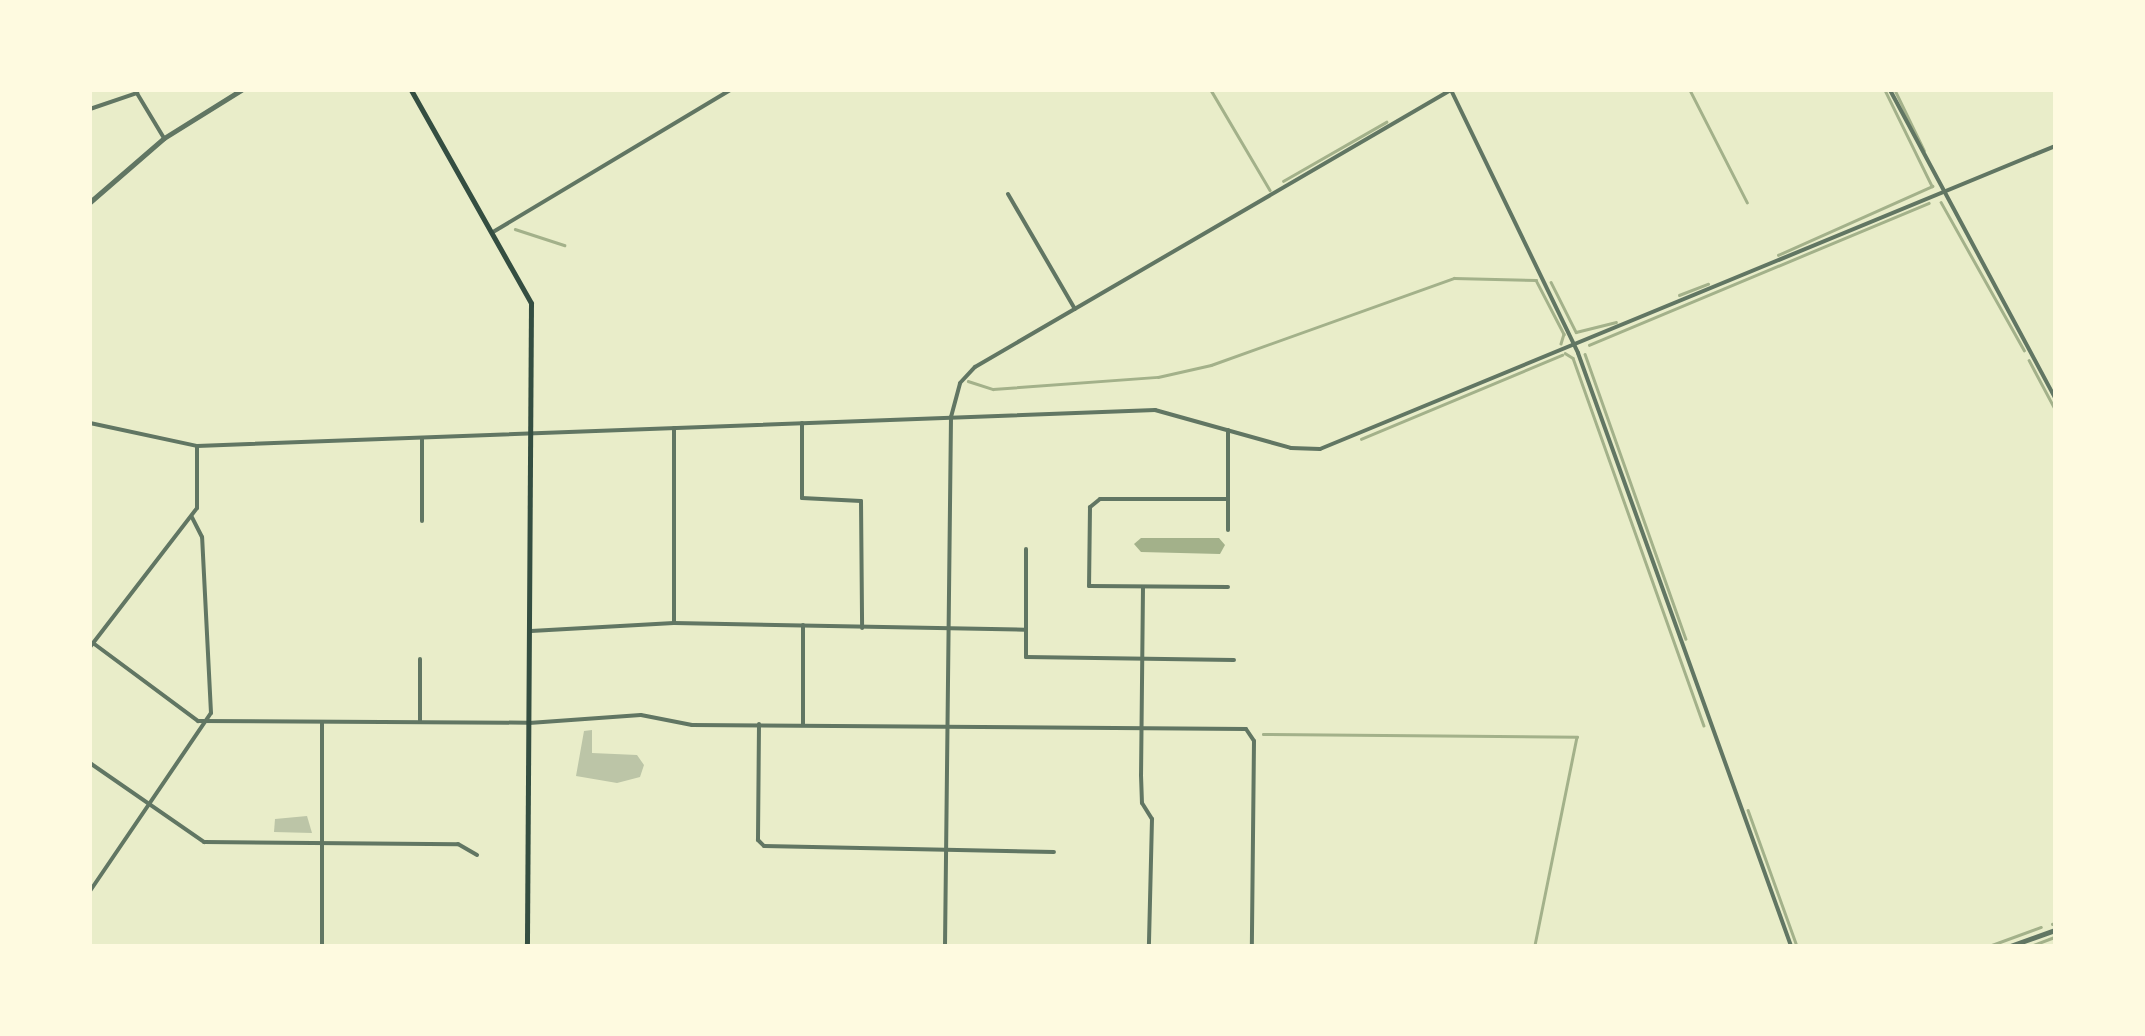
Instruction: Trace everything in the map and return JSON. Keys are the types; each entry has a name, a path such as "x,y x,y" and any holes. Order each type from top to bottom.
{"main road":[{"path":"411,90 530,303 526,946"}],"street":[{"path":"90,202 164,138 241,90"},
{"path":"492,232 730,90"},
{"path":"945,946 951,417 965,374 1451,90 1575,344 1790,946"},
{"path":"1890,90 1941,192 2055,398"},
{"path":"90,109 136,91 164,138"},
{"path":"90,423 197,446 1155,410 1320,449 2055,146"},
{"path":"1008,194 1075,309"},
{"path":"802,423 802,498 861,501 862,628"},
{"path":"674,428 674,623"},
{"path":"1228,430 1228,530"},
{"path":"422,439 422,521"},
{"path":"197,446 200,494 192,517 92,645 198,721 529,723 641,716 692,724 1246,728 1254,741 1252,946"},
{"path":"1228,499 1100,499 1090,508 1088,556 1088,586 1228,587"},
{"path":"90,890 209,722 202,537 192,517"},
{"path":"1026,549 1026,657 1234,660"},
{"path":"1143,587 1142,803 1152,819 1149,946"},
{"path":"529,631 674,623 1025,630"},
{"path":"802,625 803,724"},
{"path":"420,659 420,722"},
{"path":"322,722 322,946"},
{"path":"759,724 758,840 764,846 1054,852"},
{"path":"90,763 204,842 458,844 477,855"},
{"path":"2010,946 2055,930"}],"shaded area":[{"path":"1141,538 1219,538 1225,545 1220,554 1141,552 1134,544"}],"building":[{"path":"592,730 592,753 637,755 644,765 640,777 617,783 576,776 584,731"},
{"path":"307,816 312,833 274,832 275,819"}],"waterway":[{"path":"1211,90 1270,190"},
{"path":"1690,90 1747,202"},
{"path":"1885,90 1932,186"},
{"path":"1895,90 1924,150"},
{"path":"1283,181 1386,122"},
{"path":"1778,255 1932,186"},
{"path":"1941,202 2024,350"},
{"path":"1589,345 1929,203"},
{"path":"515,229 564,245"},
{"path":"968,381 993,389 1158,377 1211,365 1454,278 1536,280 1564,334 1561,344"},
{"path":"1551,282 1576,332 1616,322"},
{"path":"1679,295 1708,284"},
{"path":"1565,353 1573,358 1704,725"},
{"path":"1585,354 1686,639"},
{"path":"1361,439 1562,355"},
{"path":"2029,360 2055,409"},
{"path":"1263,734 1577,737 1535,946"},
{"path":"1748,810 1797,946"},
{"path":"1989,946 2041,927"},
{"path":"2031,946 2055,937"}]}
